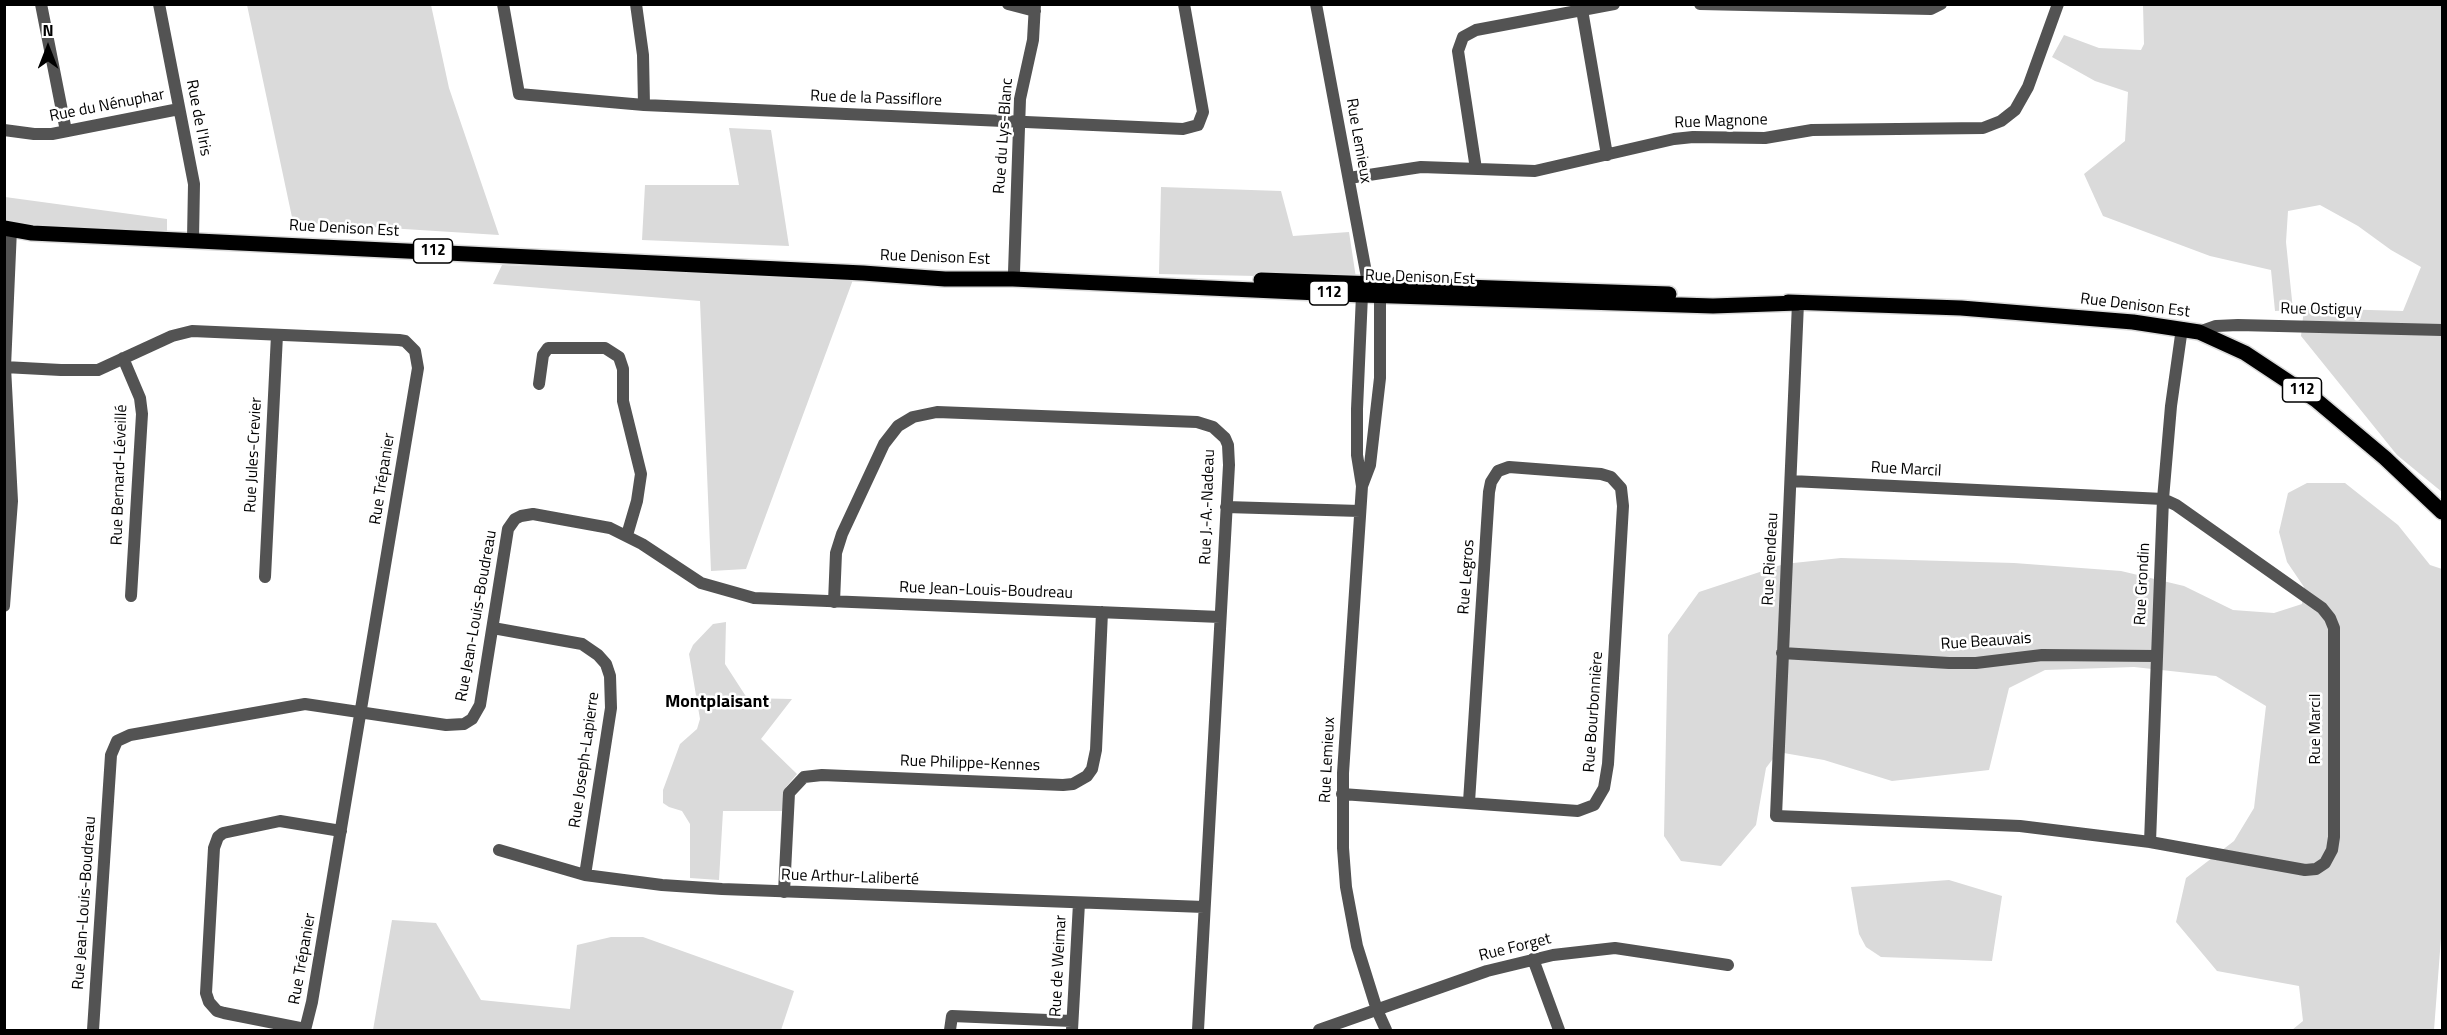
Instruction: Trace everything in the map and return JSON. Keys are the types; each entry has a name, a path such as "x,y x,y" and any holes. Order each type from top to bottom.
{"main road":[{"name":"Rue Denison Est","path":"8,229 945,279 1668,294 1798,303 1961,308 2073,316 2182,328 2199,332 2244,353 2316,400 2385,458 2442,512"},
{"name":"Rue Denison Est","path":"863,273 1014,272 1365,289 1380,295 1713,306 1798,303"}],"street":[{"path":"41,4 66,131"},
{"name":"Rue de l'Iris","path":"159,4 194,184 193,239"},
{"name":"Rue de la Passiflore","path":"503,4 519,94 644,105 1184,129 1198,125 1201,120 1202,105 1184,4"},
{"path":"636,4 643,55 644,105"},
{"path":"1008,4 1035,8"},
{"name":"Rue Lemieux","path":"1316,4 1348,178 1365,289 1357,409 1357,455 1362,486 1342,794 1343,848 1351,918 1377,1010 1386,1030"},
{"path":"1476,169 1458,51 1462,37 1476,30 1582,7 1614,4"},
{"path":"1700,4 1930,9 1941,4"},
{"name":"Rue Magnone","path":"1348,178 1421,167 1535,171 1674,139 1693,137 1765,138 1812,130 1983,128 2001,121 2015,110 2028,87 2058,4"},
{"path":"1582,7 1607,154"},
{"name":"Rue du Lys-Blanc","path":"1014,272 1021,93 1033,40 1035,8"},
{"name":"Rue du Nénuphar","path":"4,130 34,134 66,131 179,109"},
{"path":"4,606 12,501 5,367 8,229"},
{"name":"Rue Lemieux","path":"1362,486 1370,465 1380,378 1380,295"},
{"name":"Rue Riendeau","path":"1776,816 1798,303"},
{"name":"Rue Ostiguy","path":"2199,332 2216,326 2238,325 2442,330"},
{"name":"Rue Grondin","path":"2150,842 2163,499 2171,406 2182,328"},
{"name":"Rue Trépanier","path":"5,367 98,370 182,333 203,331 405,341 418,356 418,368 341,831 312,1002 305,1030"},
{"name":"Rue Jules-Crevier","path":"265,577 277,335"},
{"path":"539,384 543,355 548,348 605,348 619,357 623,369 623,401 641,474 627,535"},
{"name":"Rue Bernard-Léveillé","path":"123,358 140,398 142,414 131,596"},
{"name":"Rue J.-A.-Nadeau","path":"834,602 836,553 842,534 884,444 898,426 920,414 960,413 1206,424 1219,431 1228,445 1226,507 1198,1030"},
{"name":"Rue Legros","path":"1469,802 1491,482 1498,471 1509,467 1602,474 1611,477"},
{"name":"Rue Bourbonnière","path":"1342,794 1578,811 1594,805 1604,788 1608,764 1623,506 1621,488 1611,477"},
{"name":"Rue Marcil","path":"1776,816 2019,826 2150,842 2305,870 2316,869 2325,863 2332,850 2334,837 2334,628 2330,618 2322,608 2176,505 2163,499 1791,481"},
{"path":"1226,507 1360,511"},
{"name":"Rue Jean-Louis-Boudreau","path":"93,1030 111,754 117,741 130,735 298,705 319,705 446,726 456,726 472,720 480,705 508,529 515,519 526,515 539,515 602,526 627,535 691,578 714,588 765,599 1220,617"},
{"name":"Rue Philippe-Kennes","path":"784,892 789,793 804,777 822,775 1073,784 1087,776 1092,769 1096,750 1102,612"},
{"name":"Rue Joseph-Lapierre","path":"493,628 582,644 606,664 610,676 611,708 585,875"},
{"name":"Rue Beauvais","path":"1782,653 1949,663 1976,663 2042,655 2156,656"},
{"path":"305,1030 217,1011 209,1002 206,993 214,848 218,837 223,833 280,821 341,831"},
{"name":"Rue Arthur-Laliberté","path":"499,850 585,875 662,885 784,892 1204,907"},
{"name":"Rue de Weimar","path":"1072,1026 1079,903"},
{"name":"Rue Forget","path":"1318,1030 1487,971 1533,959 1615,948 1728,965"},
{"path":"1533,959 1559,1030"},
{"path":"950,1030 952,1016 1072,1026"}],"shaded area":[{"path":"247,5 431,5 449,88 499,235 293,222"},
{"path":"2143,5 2442,5 2442,492 2397,455 2301,336 2304,308 2403,311 2421,267 2391,250 2358,226 2320,205 2288,211 2286,242 2293,310 2275,311 2271,270 2210,256 2103,216 2084,174 2125,141 2128,92 2095,81 2052,57 2064,35 2099,48 2141,50 2144,44"},
{"path":"729,128 771,130 789,246 642,240 645,185 739,185"},
{"path":"1161,187 1281,191 1293,236 1349,232 1356,278 1159,274"},
{"path":"5,197 167,219 167,233 69,229 5,221"},
{"path":"502,265 945,279 854,277 746,569 711,571 700,301 493,284"},
{"path":"2307,483 2345,483 2398,525 2430,565 2442,569 2442,925 2434,1030 2292,1030 2303,1021 2299,986 2217,971 2176,922 2186,878 2234,841 2254,808 2266,706 2216,676 2134,667 2045,670 2009,688 1989,770 1892,781 1824,760 1778,752 1766,768 1756,825 1721,866 1681,861 1664,836 1668,635 1699,592 1784,564 1841,558 2014,563 2121,571 2184,586 2233,610 2274,613 2302,604 2304,587 2287,562 2279,532 2288,493"},
{"path":"726,622 725,664 747,698 792,699 761,739 797,774 786,787 782,811 723,811 719,880 690,878 690,824 682,811 663,803 663,790 680,744 697,729 700,719 689,654 693,645 713,624"},
{"path":"1949,880 2002,896 1992,961 1881,957 1866,947 1859,934 1851,887"},
{"path":"392,920 436,923 481,1000 570,1009 577,945 611,937 643,937 794,991 781,1030 373,1030"}],"district":[{"name":"Montplaisant","path":"717,703"}]}
